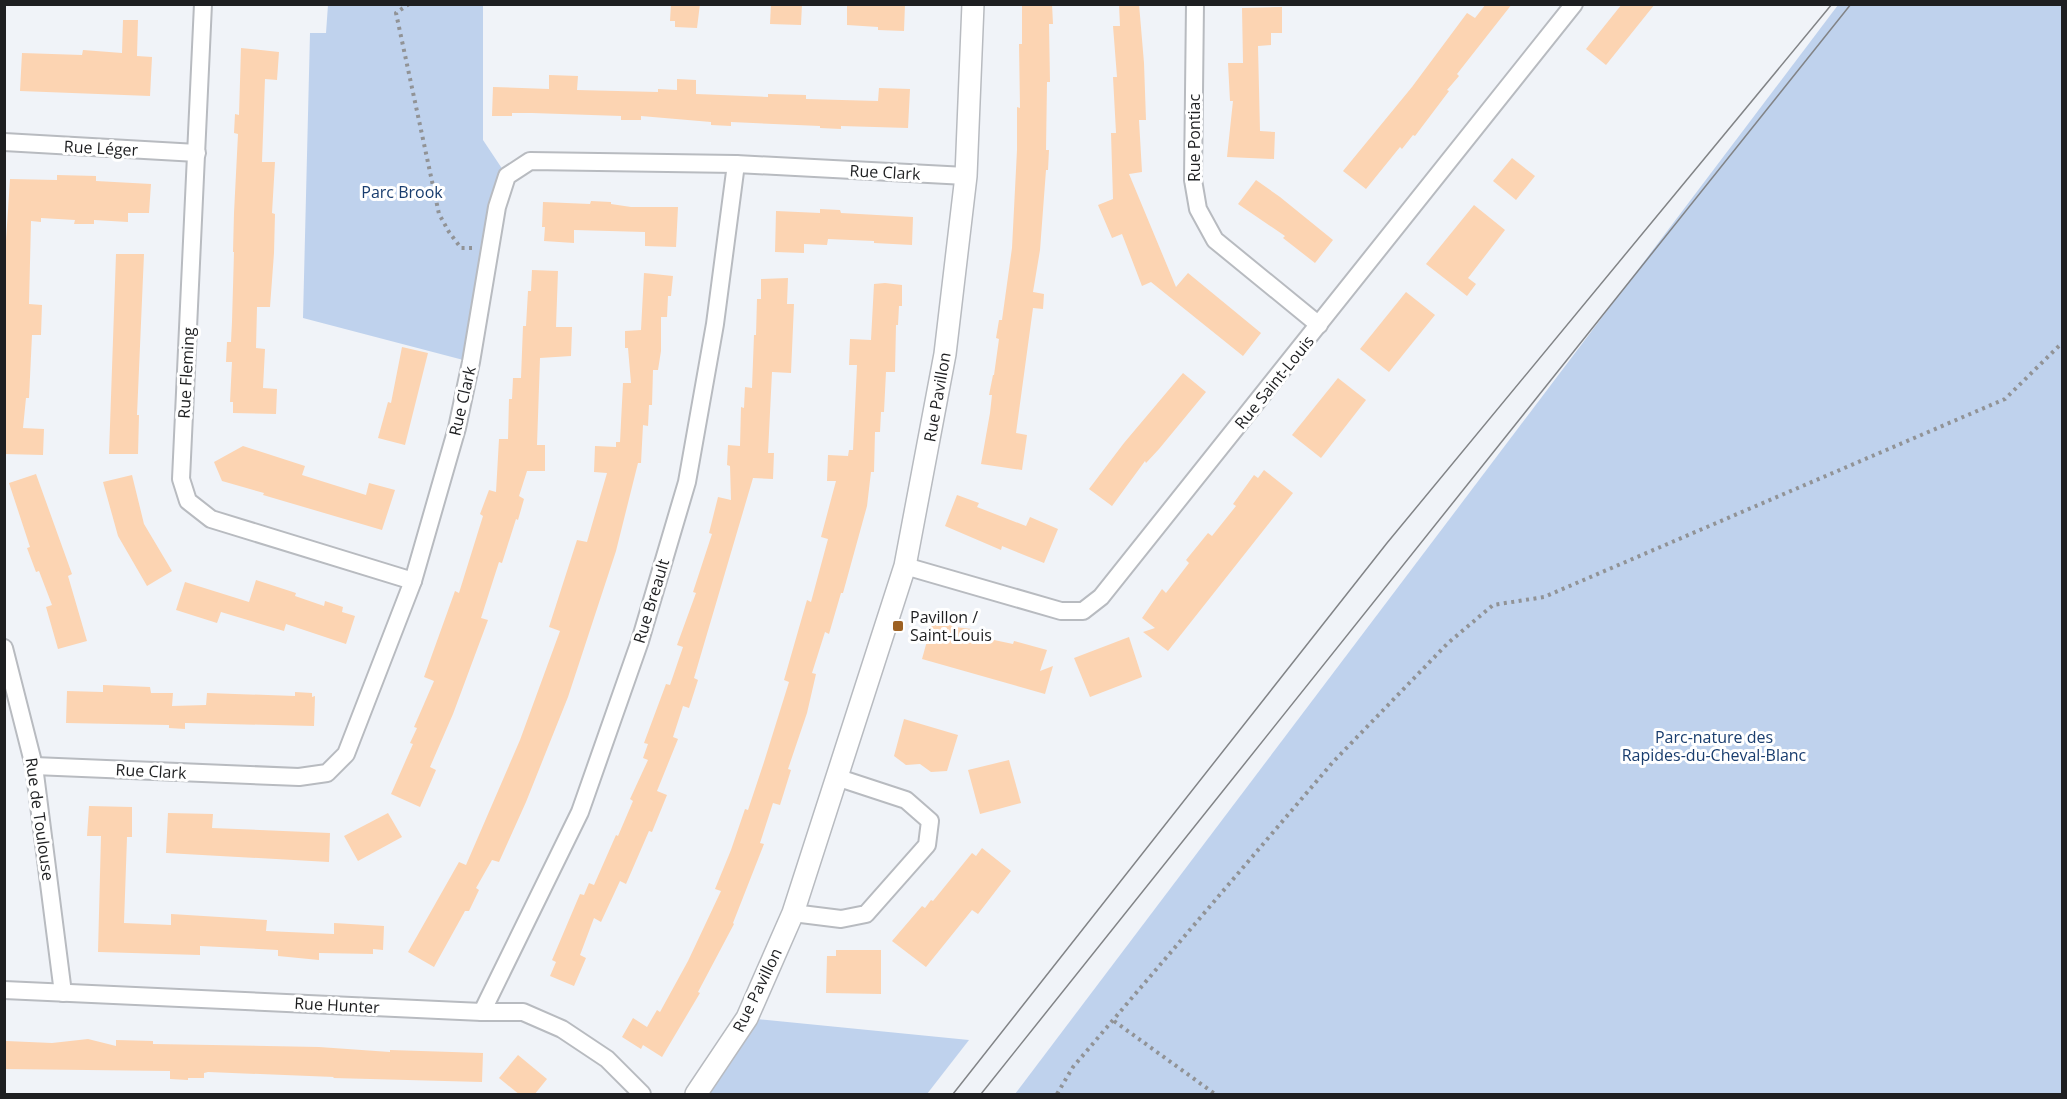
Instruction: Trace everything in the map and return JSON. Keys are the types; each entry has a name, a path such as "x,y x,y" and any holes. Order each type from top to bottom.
{"street":[{"name":"Rue Fleming","path":"203,4 181,479 188,501 211,519 412,581"},
{"name":"Rue Pavillon","path":"696,1095 747,1018 794,913 836,777 906,566 945,354 966,176 973,4"},
{"name":"Rue Pontiac","path":"1195,4 1193,180 1198,209 1215,240 1319,325"},
{"name":"Rue Saint-Louis","path":"906,566 1061,611 1083,611 1101,597 1574,4"},
{"name":"Rue Léger","path":"4,142 197,153"},
{"name":"Rue Clark","path":"34,766 299,777 327,773 346,754 412,581 457,428 492,249 497,207 507,176 530,161 736,164 966,176"},
{"name":"Rue Breault","path":"482,1012 580,812 640,641 687,482 715,324 736,164"},
{"name":"Rue de Toulouse","path":"4,648 34,766 63,993"},
{"path":"794,913 841,919 866,914 927,845 930,821 906,800 836,777"},
{"name":"Rue Hunter","path":"4,990 523,1012 562,1029 607,1059 642,1095"}],"path":[{"path":"409,4 396,13 439,214 461,248 492,249"},
{"path":"1057,1095 1073,1067 1333,762 1448,643 1494,604 1544,597 2005,399 2062,343"},
{"path":"1113,1021 1215,1095"}],"green space":[{"name":"Parc Brook","path":"328,5 483,5 483,140 507,176 471,362 303,318 310,33 326,33"},
{"name":"Parc-nature des Rapides-du-Cheval-Blanc","path":"1838,5 2062,5 2062,1094 1015,1094"},
{"path":"747,1018 969,1040 927,1094 696,1094"}],"building":[{"path":"671,4 700,4 697,28 675,27 675,21 670,21"},
{"path":"771,4 802,4 801,25 770,24"},
{"path":"847,4 905,4 904,31 847,25"},
{"path":"1022,4 1052,4 1053,24 1049,24 1050,82 1047,82 1048,170 1046,170 1040,250 1033,292 1044,294 1043,309 1033,308 1016,433 1027,435 1022,470 981,464 990,413 992,395 989,395 999,339 996,338 999,320 1002,320 1012,248 1017,107 1020,108 1019,44 1022,44"},
{"path":"1119,4 1139,4 1144,63 1146,120 1139,120 1142,172 1129,174 1176,287 1188,273 1261,333 1243,356 1151,282 1142,286 1122,234 1112,238 1098,205 1113,199 1111,133 1116,133 1113,77 1117,77 1113,26 1120,26"},
{"path":"1486,4 1512,4 1457,74 1459,76 1447,90 1449,91 1415,136 1413,135 1402,149 1400,147 1366,189 1343,171 1412,87 1467,13 1475,18"},
{"path":"1622,4 1655,4 1606,65 1586,49"},
{"path":"1282,7 1282,33 1271,33 1271,45 1258,46 1260,131 1275,132 1274,159 1227,157 1233,101 1230,101 1228,63 1243,63 1242,8"},
{"path":"123,20 138,20 137,56 152,57 150,96 20,91 22,53 82,55 83,50 122,53"},
{"path":"241,48 279,52 277,80 265,79 262,162 275,162 272,213 275,214 274,253 270,307 257,307 256,348 265,349 263,388 277,389 276,414 233,413 233,402 230,402 232,362 226,362 227,342 231,342 232,322 238,134 234,133 235,114 239,115"},
{"path":"549,75 578,76 577,90 658,92 658,89 677,90 677,79 696,80 696,94 768,97 768,94 806,95 806,99 878,101 879,88 910,89 908,128 841,126 841,129 731,122 731,126 641,116 641,120 621,120 621,116 532,113 492,116 493,87 549,89"},
{"path":"1512,158 1535,176 1516,200 1493,181"},
{"path":"57,175 96,176 96,181 151,184 149,213 128,213 128,222 94,220 94,224 74,224 75,220 41,218 41,222 31,221 29,304 42,305 41,335 32,335 29,398 26,398 23,428 44,429 43,455 4,454 4,271 10,179 57,180"},
{"path":"1256,180 1333,240 1315,263 1283,238 1285,236 1238,204"},
{"path":"591,201 611,202 611,204 631,207 678,207 676,247 645,246 645,232 574,230 574,243 544,241 543,202 590,204"},
{"path":"1474,205 1505,230 1468,278 1476,284 1467,296 1426,264"},
{"path":"820,209 840,210 841,213 913,217 912,245 828,239 827,245 804,244 804,253 775,252 776,211 820,213"},
{"path":"116,254 144,254 137,415 139,415 138,454 109,454"},
{"path":"532,270 558,271 556,327 572,327 571,356 540,358 537,445 545,445 545,471 527,471 519,496 524,499 518,520 516,519 502,563 499,562 481,618 488,620 453,714 430,767 436,770 420,807 391,794 413,744 410,743 417,728 414,727 434,681 424,677 455,591 459,593 483,516 480,514 489,490 496,492 499,439 508,439 509,399 512,399 513,378 521,378 523,326 526,326"},
{"path":"644,273 673,276 671,296 668,296 667,317 661,317 661,351 658,370 653,370 652,405 649,405 648,426 643,425 641,463 638,463 616,551 568,697 526,802 499,862 492,860 476,888 479,890 469,911 465,911 434,967 408,952 459,862 466,865 520,740 560,631 549,627 577,540 587,542 607,473 594,472 595,446 616,447 616,442 620,442 623,383 631,383 628,348 625,348 625,331 641,330"},
{"path":"788,278 787,304 794,304 791,373 772,372 768,453 774,453 773,479 753,478 694,678 698,680 689,708 683,706 673,737 678,739 657,791 667,795 652,832 649,831 626,884 620,881 601,922 594,918 580,955 586,958 574,986 550,976 556,962 552,960 580,894 584,895 589,883 594,885 616,835 618,836 633,801 630,799 648,760 643,758 648,744 644,743 666,684 670,685 683,647 677,645 696,593 693,592 712,534 709,533 718,497 731,500 730,466 727,465 728,445 740,446 741,407 744,408 745,387 752,388 754,335 756,335 757,299 761,299 761,279"},
{"path":"874,284 902,285 902,306 899,306 898,325 896,325 895,372 886,372 884,412 881,412 880,432 875,432 874,472 871,472 867,506 843,593 841,593 829,634 825,632 812,673 816,674 807,713 788,769 791,770 780,805 773,803 760,843 764,844 734,924 698,992 700,993 662,1057 643,1045 641,1049 622,1037 633,1018 647,1027 657,1010 660,1012 688,961 721,891 715,889 745,809 748,810 764,762 789,682 784,680 807,600 811,602 828,539 821,537 836,481 827,481 828,455 848,456 849,450 853,450 857,365 849,365 850,339 871,340"},
{"path":"1406,292 1435,315 1389,372 1360,349"},
{"path":"402,347 428,353 405,445 378,438 388,402 391,403"},
{"path":"1183,373 1206,392 1159,449 1146,463 1145,461 1112,506 1089,489"},
{"path":"1338,378 1366,400 1321,458 1292,435"},
{"path":"243,446 305,466 302,475 366,495 369,483 395,490 382,530 222,481 214,462"},
{"path":"1264,470 1293,493 1168,651 1143,632 1155,628 1142,618 1162,589 1166,593 1189,563 1186,560 1208,533 1212,536 1236,506 1233,504 1254,475 1258,478"},
{"path":"36,474 72,574 68,576 87,641 58,649 46,607 52,605 27,548 30,547 9,483"},
{"path":"132,475 144,524 172,571 147,586 118,536 103,482"},
{"path":"957,495 979,503 977,507 1026,526 1030,517 1058,529 1044,563 1002,546 1001,550 945,526"},
{"path":"256,580 296,593 295,596 324,606 325,601 343,607 342,612 355,616 346,644 286,624 284,631 221,612 217,623 176,610 185,582 249,602"},
{"path":"943,619 955,627 972,629 994,640 1013,644 1014,641 1047,650 1040,671 1053,666 1045,694 922,659 932,623 941,626"},
{"path":"1129,637 1142,677 1090,697 1074,658"},
{"path":"103,685 150,687 151,693 173,693 172,706 206,705 207,693 295,696 295,692 312,693 312,697 315,696 314,726 185,723 185,729 169,728 169,725 66,723 67,691 103,692"},
{"path":"904,719 958,735 947,771 931,772 920,764 906,765 894,756"},
{"path":"1009,760 1021,803 980,814 968,770"},
{"path":"89,806 132,807 132,837 127,837 124,923 171,925 171,914 267,920 266,931 334,934 334,923 384,926 383,950 373,949 373,954 319,953 319,960 278,956 278,950 200,946 200,955 98,952 101,836 87,836"},
{"path":"168,813 213,814 212,828 330,833 329,862 166,853"},
{"path":"388,813 402,837 358,861 344,836"},
{"path":"982,848 1011,871 978,914 972,910 926,967 892,941 922,906 925,908 931,900 933,901 972,853 976,856"},
{"path":"836,950 881,950 881,994 826,993 827,956 836,956"},
{"path":"88,1039 116,1046 116,1040 153,1041 153,1044 483,1053 482,1082 208,1072 204,1073 204,1078 188,1078 188,1080 170,1079 170,1071 4,1069 6,1041 52,1043"},
{"path":"518,1055 547,1079 534,1095 520,1095 499,1078"}],"tram line":[{"path":"953,1094 1387,543 1832,4"},
{"path":"981,1094 1851,4"}],"place":[{"name":"Pavillon / Saint-Louis","path":"898,626"}]}
